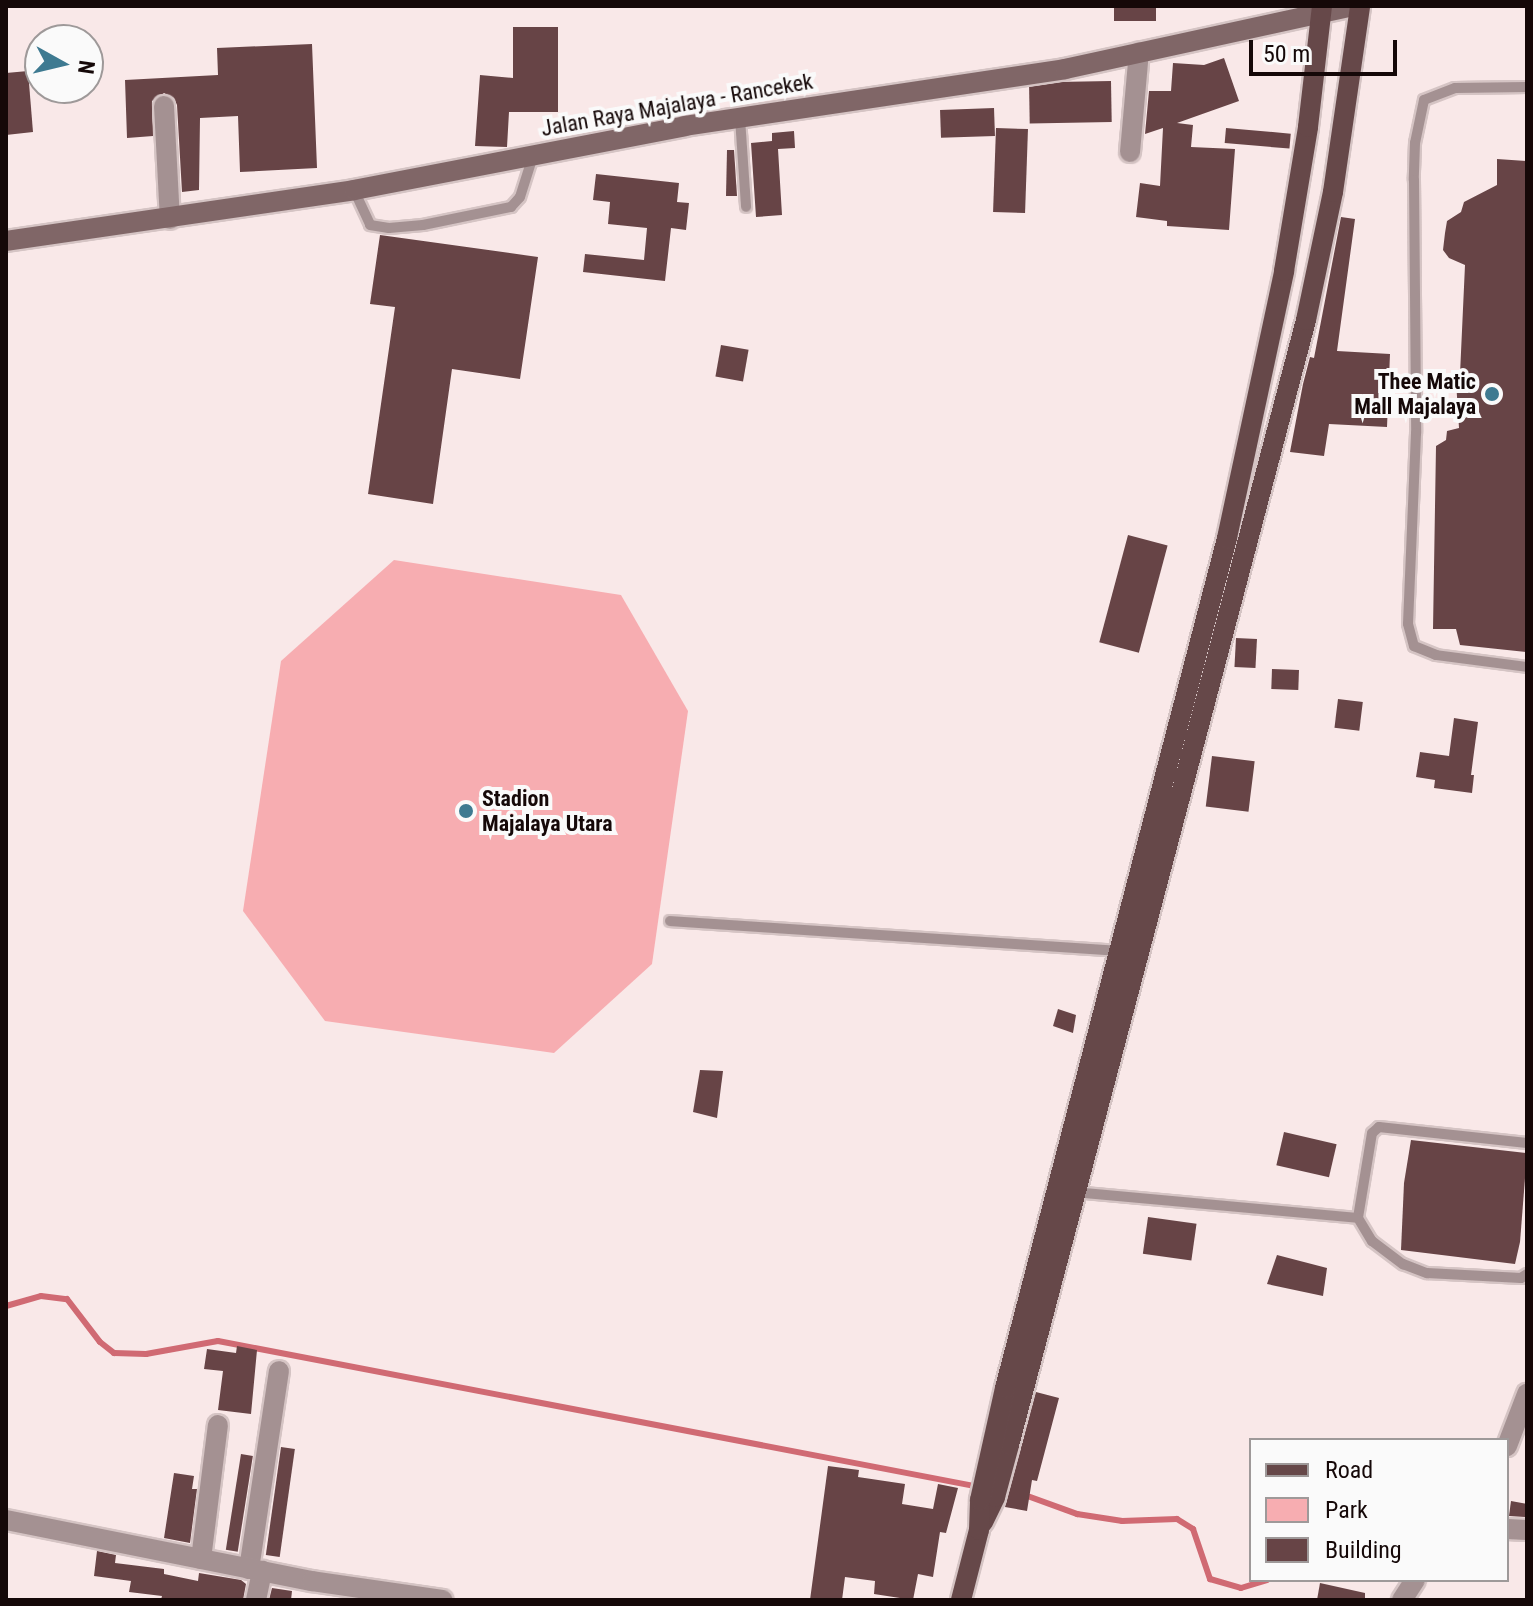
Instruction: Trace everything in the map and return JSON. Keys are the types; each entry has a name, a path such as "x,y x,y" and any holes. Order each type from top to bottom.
{"main road":[{"name":"Jalan Raya Majalaya - Rancekek","path":"6,241 354,190 740,118 1065,69 1322,10 1357,6"},
{"path":"1066,1192 1306,320 1333,192 1357,6"},
{"path":"961,1600 979,1530 995,1497 1119,951 1227,538 1302,165 1322,10"}],"street":[{"path":"1130,152 1139,52"},
{"path":"164,106 170,219"},
{"path":"256,1600 256,1570 279,1371"},
{"path":"1509,1441 1527,1394"},
{"path":"201,1559 218,1425"},
{"path":"6,1520 256,1570 443,1600"},
{"path":"1402,1600 1414,1582"}],"lane":[{"path":"1527,87 1455,88 1424,100 1415,143 1416,433 1408,624 1414,646 1436,655 1527,667"},
{"path":"740,118 746,207"},
{"path":"354,190 370,225 389,228 423,225 511,207 520,197 534,154"},
{"path":"670,921 1119,951"},
{"path":"1527,1143 1379,1127 1372,1133 1358,1218 1372,1241 1403,1264 1427,1273 1521,1278 1527,1274"},
{"path":"1066,1192 1358,1218"}],"green space":[{"name":"Stadion Majalaya Utara","path":"394,560 621,595 688,711 652,964 554,1053 325,1021 243,911 281,661"}],"building":[{"path":"1114,6 1156,6 1156,21 1114,21"},
{"path":"513,27 558,27 558,112 509,112 507,147 475,146 480,75 513,78"},
{"path":"312,44 317,168 240,172 238,116 200,118 199,190 182,192 177,105 174,98 164,93 152,101 153,136 127,138 125,80 218,75 217,48"},
{"path":"1224,58 1239,101 1177,123 1193,125 1191,147 1235,149 1229,230 1167,226 1167,221 1136,217 1140,183 1160,186 1163,128 1145,134 1149,91 1171,91 1173,63 1204,65"},
{"path":"24,71 24,104 31,104 33,132 6,135 6,73"},
{"path":"1111,81 1112,122 1030,123 1029,82"},
{"path":"994,108 995,136 941,138 940,110"},
{"path":"996,128 1028,129 1025,213 993,212"},
{"path":"1226,128 1291,134 1289,149 1225,143"},
{"path":"794,131 795,148 778,149 782,215 756,217 751,143 772,141 772,133"},
{"path":"727,150 734,150 737,196 726,196"},
{"name":"Thee Matic Mall Majalaya","path":"1497,159 1527,161 1527,652 1460,645 1456,629 1433,629 1436,446 1446,440 1447,431 1459,428 1456,381 1460,374 1465,265 1449,258 1443,250 1445,233 1447,221 1461,212 1464,202 1497,185"},
{"path":"596,174 679,183 677,202 689,203 686,230 671,228 665,281 583,272 585,254 644,260 647,228 608,224 610,202 593,200"},
{"path":"1341,217 1355,219 1337,351 1390,354 1387,427 1329,424 1324,456 1290,452 1303,384 1310,357 1314,358"},
{"path":"380,235 538,257 520,379 452,369 433,504 368,494 395,307 370,304"},
{"path":"721,345 749,350 743,381 715,377"},
{"path":"1128,535 1168,546 1139,653 1099,642"},
{"path":"1236,638 1257,639 1255,668 1234,667"},
{"path":"1272,669 1299,670 1298,690 1271,689"},
{"path":"1338,699 1363,702 1359,731 1334,728"},
{"path":"1454,718 1478,722 1471,775 1474,775 1472,793 1434,788 1435,780 1416,777 1420,752 1449,756"},
{"path":"1212,756 1255,761 1248,812 1206,807"},
{"path":"1058,1009 1076,1015 1073,1033 1053,1026"},
{"path":"700,1070 723,1071 717,1118 693,1112"},
{"path":"1284,1132 1337,1144 1329,1177 1276,1165"},
{"path":"1411,1140 1527,1153 1520,1242 1515,1264 1401,1250 1404,1183"},
{"path":"1148,1217 1197,1224 1191,1260 1143,1254"},
{"path":"1277,1255 1327,1268 1323,1296 1267,1284"},
{"path":"237,1346 257,1350 251,1414 218,1410 223,1371 204,1369 207,1349 236,1353"},
{"path":"1036,1392 1059,1398 1037,1481 1032,1480 1027,1511 1005,1507"},
{"path":"281,1447 295,1449 280,1557 266,1555"},
{"path":"241,1454 253,1456 238,1552 226,1550"},
{"path":"828,1466 859,1470 858,1477 905,1484 902,1504 933,1509 938,1484 958,1488 946,1533 940,1532 933,1577 918,1574 913,1600 874,1594 875,1581 845,1577 842,1600 810,1600"},
{"path":"174,1473 194,1476 192,1489 197,1489 190,1543 164,1538"},
{"path":"1511,1501 1527,1504 1525,1517 1509,1516"},
{"path":"97,1551 116,1555 115,1563 164,1569 164,1574 198,1581 199,1573 241,1580 246,1584 243,1600 161,1600 162,1596 129,1592 131,1581 94,1576"},
{"path":"1320,1583 1365,1593 1365,1600 1317,1600"},
{"path":"272,1588 292,1591 291,1600 269,1600"}],"waterway":[{"path":"6,1306 41,1296 67,1299 100,1342 114,1353 146,1354 218,1341 980,1487"},
{"path":"1022,1494 1077,1514 1122,1521 1177,1519 1193,1529 1210,1579 1241,1588 1260,1582"}],"place":[{"name":"Thee Matic Mall Majalaya","path":"1492,394"},
{"name":"Stadion Majalaya Utara","path":"466,811"}]}
